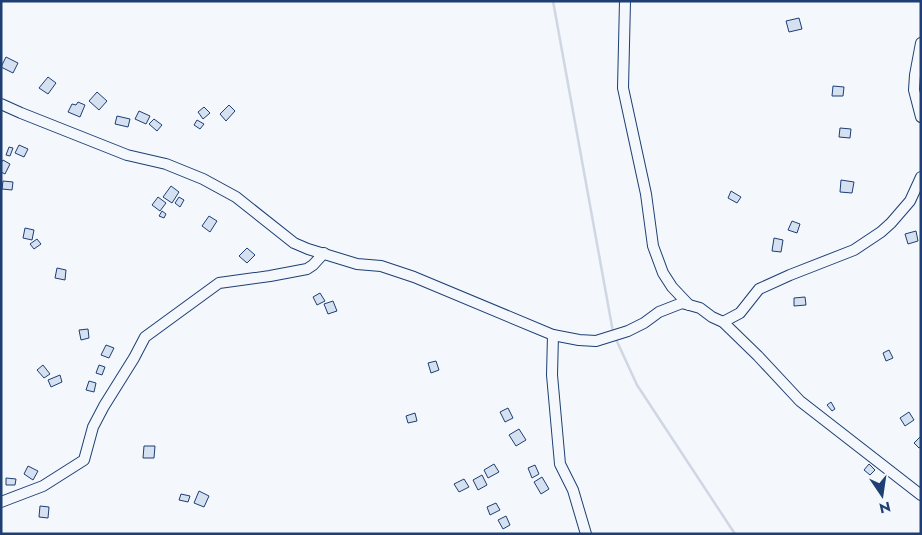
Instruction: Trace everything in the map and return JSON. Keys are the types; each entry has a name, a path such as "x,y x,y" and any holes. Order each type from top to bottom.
{"street":[{"path":"626,1 623,88 646,194 653,246 663,273 672,288 689,305"},
{"path":"921,43 914,90 921,118"},
{"path":"1,104 127,155 166,164 203,179 236,197 294,243 308,249 357,264 381,266 553,335 596,341 628,331 644,323 659,312 682,303 700,308 723,322 800,401 921,495"},
{"path":"723,322 740,313 759,289 854,250 881,232 910,201 921,177"},
{"path":"1,502 43,486 84,460 94,426 145,337 219,283 308,269 324,253"},
{"path":"553,335 552,375 560,464 573,490 586,534"}],"building":[{"path":"799,18 802,29 789,32 786,21"},
{"path":"6,57 18,63 13,73 1,67"},
{"path":"48,77 56,83 48,94 39,88"},
{"path":"833,86 844,87 843,96 832,96"},
{"path":"97,92 107,101 99,110 89,101"},
{"path":"78,102 85,105 80,117 68,112 72,104 76,105"},
{"path":"229,105 235,111 226,121 220,114"},
{"path":"204,107 210,113 203,119 198,112"},
{"path":"139,111 150,116 146,124 135,119"},
{"path":"117,116 130,119 128,127 115,124"},
{"path":"154,119 162,125 157,131 149,124"},
{"path":"197,120 204,124 200,129 194,125"},
{"path":"840,128 851,129 850,138 839,137"},
{"path":"19,145 28,149 24,157 15,153"},
{"path":"9,147 13,148 10,156 6,155"},
{"path":"3,160 10,164 5,174 1,172"},
{"path":"841,180 854,182 852,193 840,192"},
{"path":"3,181 13,182 12,190 2,189"},
{"path":"171,186 179,192 172,203 163,197"},
{"path":"731,191 741,197 737,203 728,198"},
{"path":"158,197 166,203 160,211 152,205"},
{"path":"179,197 184,200 180,207 175,203"},
{"path":"162,211 166,214 164,218 159,216"},
{"path":"209,216 217,221 210,232 202,226"},
{"path":"792,221 800,224 797,233 788,230"},
{"path":"25,228 34,230 32,240 23,238"},
{"path":"916,231 918,241 908,244 905,234"},
{"path":"774,238 783,240 781,252 772,251"},
{"path":"37,239 41,244 34,249 30,244"},
{"path":"247,248 255,255 247,263 239,256"},
{"path":"57,268 66,270 65,280 55,278"},
{"path":"320,293 325,301 317,305 313,297"},
{"path":"805,297 806,305 794,306 794,298"},
{"path":"333,301 337,311 328,314 324,304"},
{"path":"88,329 89,338 81,340 79,330"},
{"path":"106,345 114,348 109,358 101,355"},
{"path":"889,350 893,358 886,361 883,353"},
{"path":"436,361 439,370 431,373 428,363"},
{"path":"43,365 50,374 44,378 37,370"},
{"path":"99,365 105,367 102,375 96,373"},
{"path":"60,375 62,382 51,387 48,380"},
{"path":"89,381 96,383 94,392 86,390"},
{"path":"831,402 835,409 832,411 827,405"},
{"path":"508,408 513,418 505,422 500,412"},
{"path":"909,412 914,420 905,426 900,418"},
{"path":"415,413 417,421 408,423 406,416"},
{"path":"519,429 526,440 516,446 509,435"},
{"path":"921,436 921,447 919,448 914,443"},
{"path":"144,446 155,446 154,458 143,458"},
{"path":"494,464 499,472 488,478 484,470"},
{"path":"869,464 875,470 870,475 864,470"},
{"path":"535,465 539,474 532,478 528,468"},
{"path":"28,466 38,471 33,480 24,474"},
{"path":"482,475 487,485 478,490 473,480"},
{"path":"542,477 549,489 541,494 534,482"},
{"path":"6,478 16,479 15,485 6,485"},
{"path":"464,479 469,487 459,492 454,484"},
{"path":"199,491 209,496 204,507 194,503"},
{"path":"181,494 190,496 188,502 179,500"},
{"path":"496,503 500,510 490,515 487,507"},
{"path":"40,506 49,507 48,518 39,517"},
{"path":"506,516 510,525 503,529 498,520"}],"waterway":[{"path":"553,1 613,332"},
{"path":"615,337 637,385 735,534"}]}
